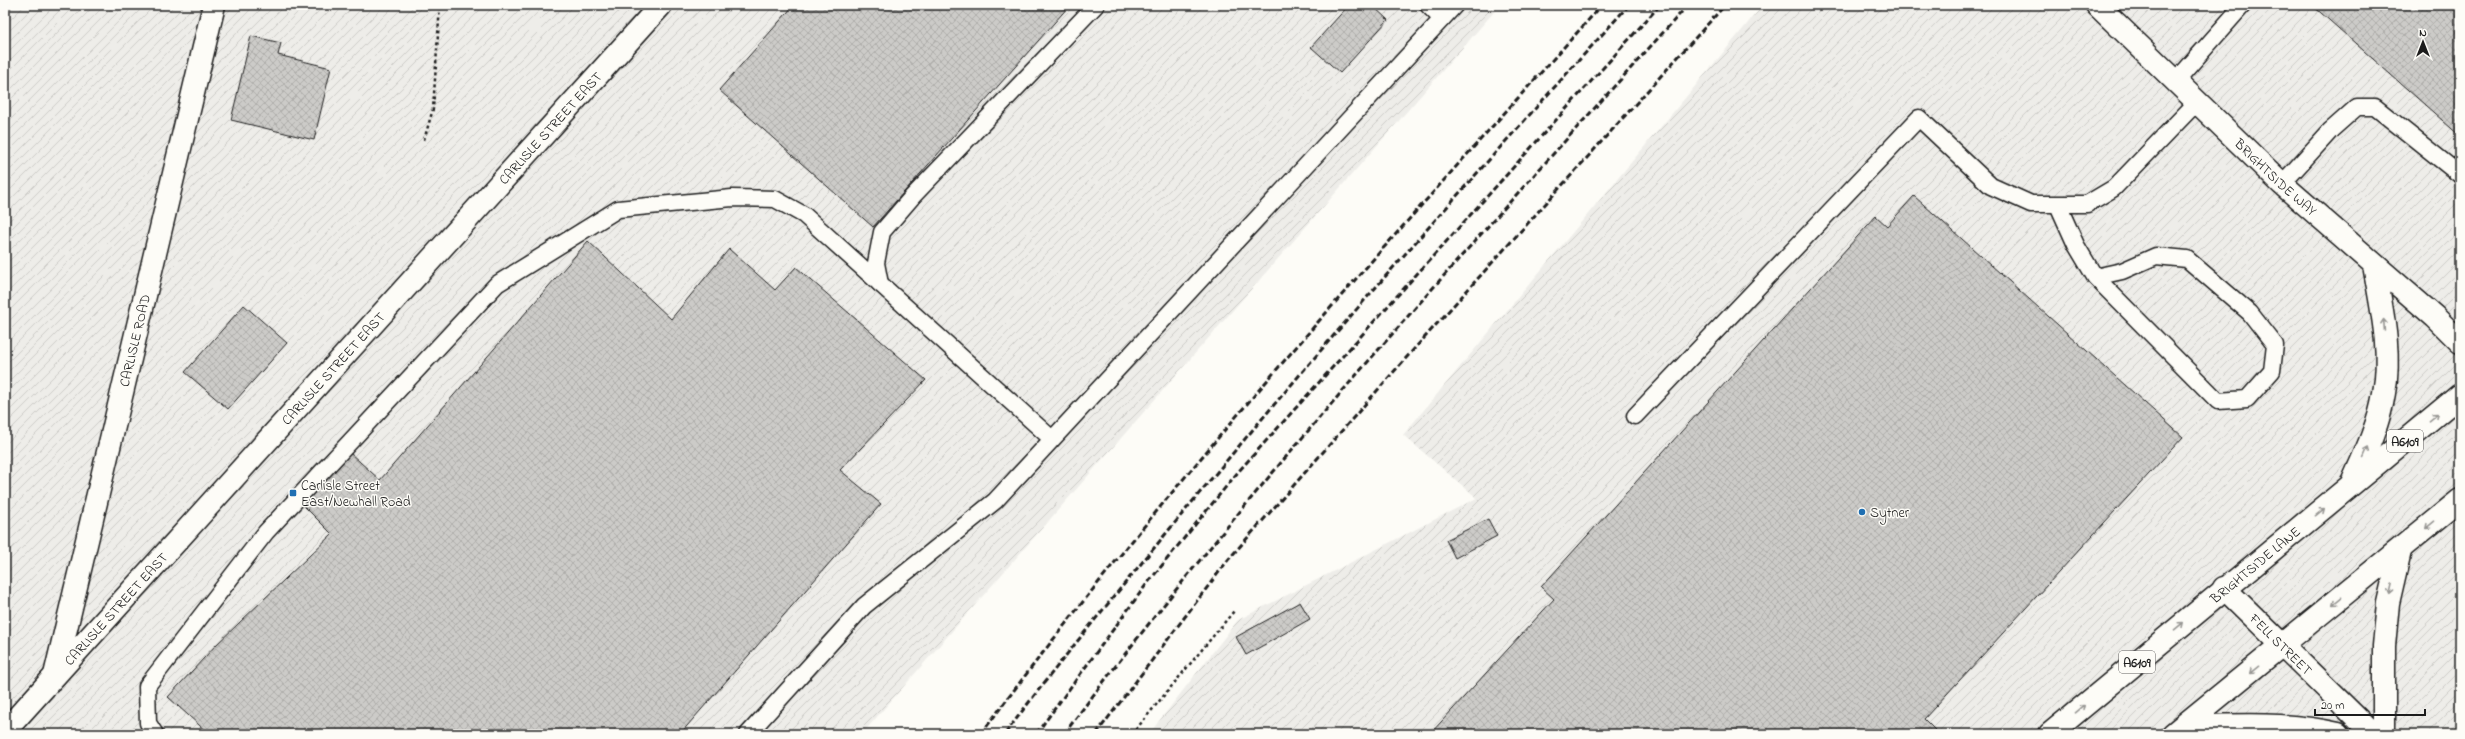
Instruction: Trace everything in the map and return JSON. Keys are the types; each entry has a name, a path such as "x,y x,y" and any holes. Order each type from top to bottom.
{"main road":[{"name":"CARLISLE ROAD","path":"55,675 214,5"},
{"name":"CARLISLE STREET EAST","path":"5,731 661,5"},
{"name":"BRIGHTSIDE WAY","path":"2098,5 2175,82 2282,184 2435,317 2460,342"},
{"path":"2350,488 2373,436 2385,393 2386,356 2383,316 2374,265"},
{"name":"BRIGHTSIDE LANE","path":"2050,734 2224,588 2350,488 2460,395"},
{"path":"2178,730 2460,500"},
{"path":"2384,734 2384,646 2388,603 2400,550"},
{"name":"FELL STREET","path":"2224,588 2284,645 2373,734"},
{"path":"2178,730 2264,724 2313,728 2338,734"}],"lane":[{"path":"880,284 876,263 882,232 913,196 1096,5"},
{"path":"1428,5 1442,19"},
{"path":"748,734 864,606 995,501 1454,5"},
{"path":"2175,82 2243,5"},
{"path":"1635,416 1919,118 1991,186 2030,204 2086,204 2114,188 2196,102"},
{"path":"2282,184 2331,130 2357,107 2376,107 2460,175"},
{"path":"155,734 148,722 146,686 266,532 496,284 618,209 732,198 775,199 804,215 1052,438"},
{"path":"2058,205 2076,244 2095,277 2218,401 2247,399 2272,371 2275,345 2250,313 2187,259 2156,256 2122,271 2095,277"}],"path":[{"path":"424,140 432,109 440,5"},
{"path":"1132,734 1234,611"}],"shaded area":[{"path":"5,5 1500,5 862,734 5,734"},
{"path":"1763,5 2460,5 2460,734 1149,734 1238,620 1477,498 1403,435"}],"building":[{"path":"794,5 1070,5 873,227 719,90"},
{"path":"1349,5 1372,5 1388,20 1340,73 1311,47"},
{"path":"2312,5 2460,5 2460,136"},
{"path":"251,36 281,43 278,55 331,68 314,140 231,120"},
{"name":"Sytner","path":"1914,196 2183,437 1924,719 1937,732 1935,734 1430,734 1554,599 1541,587 1876,216 1887,226"},
{"path":"588,241 671,319 729,249 775,290 796,267 926,380 840,470 881,504 680,734 209,734 168,697 216,645 332,534 303,505 350,453 380,480"},
{"path":"244,305 287,343 228,409 185,372"},
{"path":"1488,519 1497,536 1455,558 1446,540"},
{"path":"1300,602 1310,619 1246,655 1236,637"}],"railway":[{"path":"981,734 1053,639 1128,546 1283,362 1602,5"},
{"path":"1005,734 1100,613 1274,405 1509,137 1629,5"},
{"path":"1036,734 1146,585 1238,472 1660,5"},
{"path":"1064,734 1212,545 1289,453 1447,272 1688,5"},
{"path":"1096,734 1228,560 1397,368 1725,5"}],"place":[{"name":"Carlisle Street East/Newhall Road","path":"293,493"},
{"name":"Sytner","path":"1862,512"}]}
